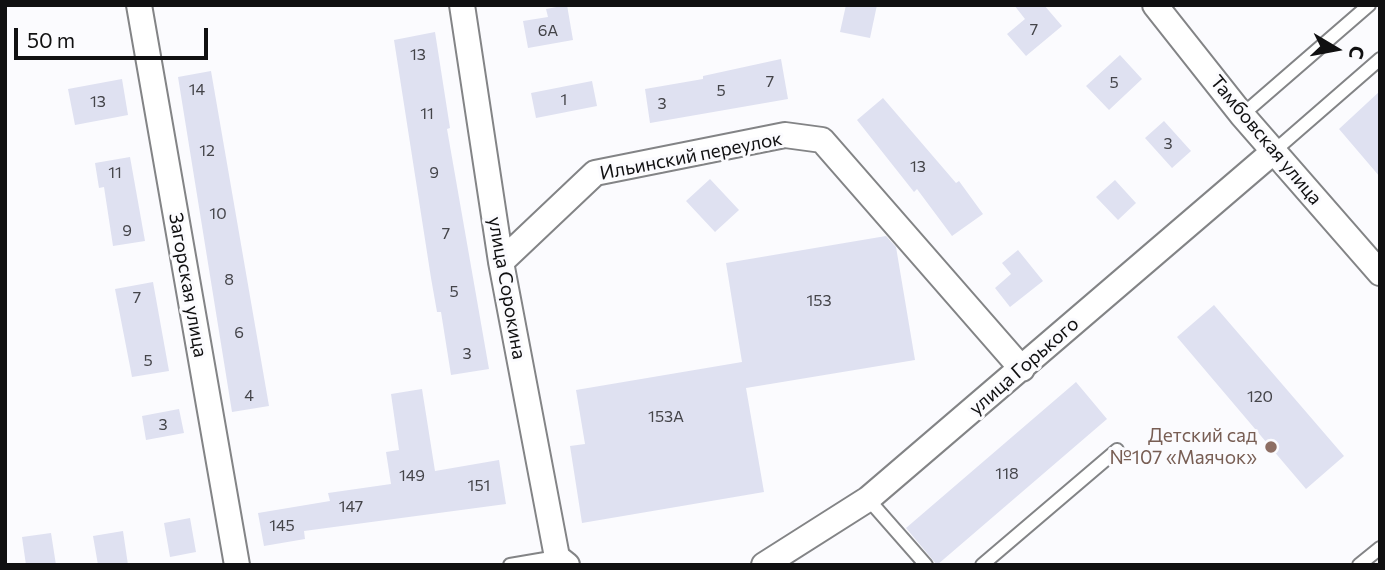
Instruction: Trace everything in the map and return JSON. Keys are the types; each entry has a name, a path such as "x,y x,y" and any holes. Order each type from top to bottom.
{"street":[{"name":"Загорская улица","path":"139,5 237,565"},
{"name":"улица Сорокина","path":"462,5 500,262 562,561"},
{"name":"Тамбовская улица","path":"1154,5 1242,116 1380,273"},
{"name":"Ильинский переулок","path":"500,262 595,173 785,135 822,140 1022,369"},
{"name":"улица Горького","path":"764,565 868,499 1273,152"}],"lane":[{"path":"1242,116 1369,5"},
{"path":"1273,152 1380,59"},
{"path":"982,565 1117,450"},
{"path":"868,499 926,565"},
{"path":"1359,565 1380,548"},
{"path":"510,565 562,561"}],"building":[{"path":"567,5 573,40 528,48 523,21 548,17 546,9"},
{"path":"846,5 877,5 870,38 840,32"},
{"path":"1014,5 1044,5 1062,26 1026,56 1007,34 1025,19"},
{"path":"435,32 450,128 447,129 489,369 451,375 441,312 437,312 431,278 394,40"},
{"path":"1120,55 1142,79 1109,110 1086,86"},
{"path":"781,59 788,99 650,123 645,89 703,79 703,76"},
{"path":"211,71 269,406 232,412 178,77"},
{"path":"122,79 128,115 75,125 68,89"},
{"path":"592,81 597,106 536,118 531,93"},
{"path":"1380,91 1380,177 1339,129"},
{"path":"883,98 956,183 959,181 983,214 952,236 917,189 914,192 857,120"},
{"path":"1164,121 1191,151 1172,168 1145,138"},
{"path":"130,157 145,241 113,246 104,187 99,188 95,163"},
{"path":"710,179 739,210 715,232 686,201"},
{"path":"1115,180 1136,203 1118,220 1096,197"},
{"path":"886,236 896,247 915,360 746,388 764,492 582,523 570,446 585,444 576,390 742,362 726,263"},
{"path":"1018,250 1043,281 1010,307 995,288 1011,274 1002,263"},
{"path":"153,282 169,371 132,377 115,289"},
{"path":"1214,305 1344,456 1306,489 1177,337"},
{"path":"1076,382 1107,419 937,565 906,528"},
{"path":"422,389 435,471 499,460 506,504 304,531 305,539 264,546 258,513 330,501 328,493 391,484 386,452 399,450 391,394"},
{"path":"179,409 184,433 146,440 142,416"},
{"path":"190,518 196,552 170,557 164,523"},
{"path":"123,531 128,565 98,565 93,536"},
{"path":"51,533 56,565 26,565 22,537"}],"place":[{"name":"Детский сад №107 «Маячок»","path":"1271,447"}]}
